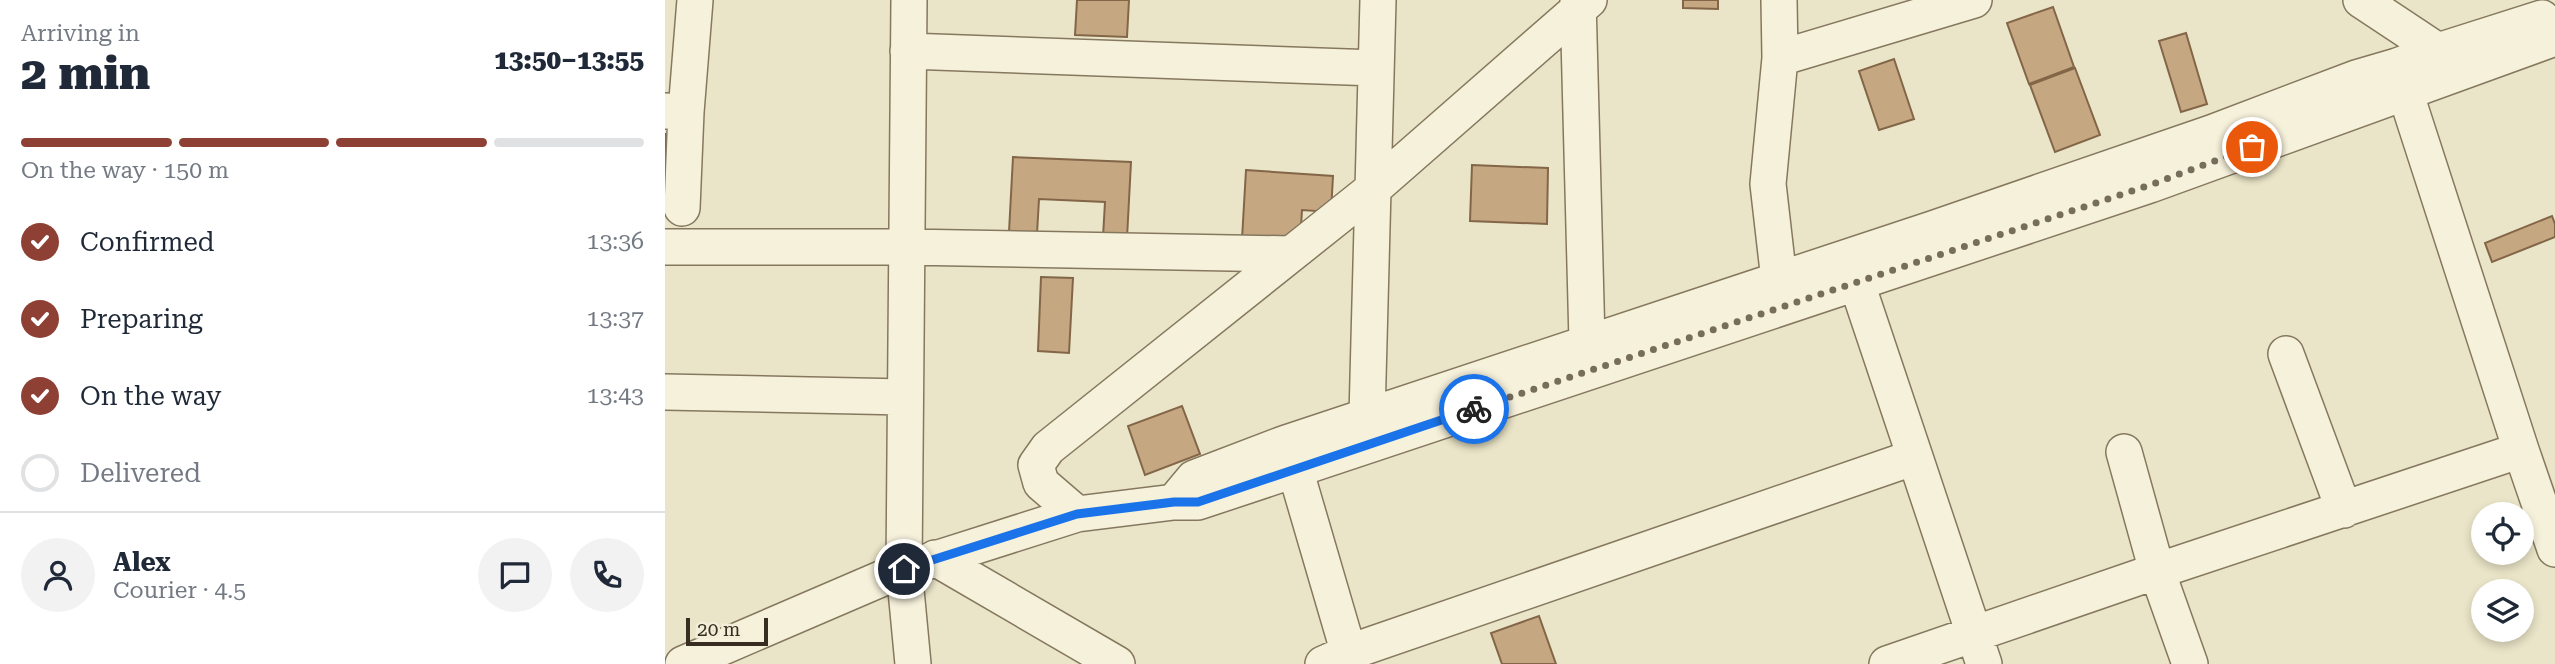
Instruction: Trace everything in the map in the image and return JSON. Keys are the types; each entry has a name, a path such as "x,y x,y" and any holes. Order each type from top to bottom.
{"street":[{"path":"682,208 676,112 695,0"},
{"path":"909,0 905,397 920,564 913,664"},
{"path":"1367,416 1378,0"},
{"path":"1779,0 1780,58 1768,184 1779,280"},
{"path":"1780,58 1974,0"},
{"path":"2361,0 2443,63"},
{"path":"1077,514 1041,482 1036,465 1048,447 1374,188 1582,3"},
{"path":"1582,3 1587,341"},
{"path":"683,664 920,564 1077,514 1174,502 1198,502 2150,185 2544,18"},
{"path":"908,51 1376,68"},
{"path":"1174,502 1194,478 1286,443 1587,341 1779,280 2211,133 2356,78 2401,79"},
{"path":"2401,79 2555,549"},
{"path":"665,247 906,247 1291,254"},
{"path":"1856,281 1979,648"},
{"path":"2287,354 2344,510"},
{"path":"665,392 905,397"},
{"path":"1887,664 1979,648 2157,571 2521,450"},
{"path":"2124,452 2157,571 2190,664"},
{"path":"1295,469 1342,660 1915,457"},
{"path":"920,564 1117,664"}],"building":[{"path":"1077,0 1129,0 1127,37 1075,35"},
{"path":"1683,0 1718,0 1718,9 1683,8"},
{"path":"2053,7 2074,67 2029,84 2007,23"},
{"path":"2186,33 2207,104 2181,112 2159,41"},
{"path":"1894,59 1914,119 1879,130 1859,71"},
{"path":"2075,68 2100,135 2055,152 2030,85"},
{"path":"665,134 676,135 675,174 665,174"},
{"path":"1013,157 1131,162 1127,238 1103,237 1105,202 1039,199 1037,234 1009,232"},
{"path":"1472,165 1548,168 1547,224 1470,221"},
{"path":"1246,170 1333,176 1331,212 1302,210 1300,243 1242,239"},
{"path":"2552,216 2555,237 2492,262 2485,243"},
{"path":"1041,277 1073,278 1069,353 1038,351"},
{"path":"1182,406 1200,454 1145,475 1128,426"},
{"path":"1539,616 1556,664 1502,664 1491,633"}],"way so far":[{"path":"1474,409 2150,185 2252,147"}],"route":[{"path":"904,569 1077,514 1174,502 1198,502 1474,409"}]}
